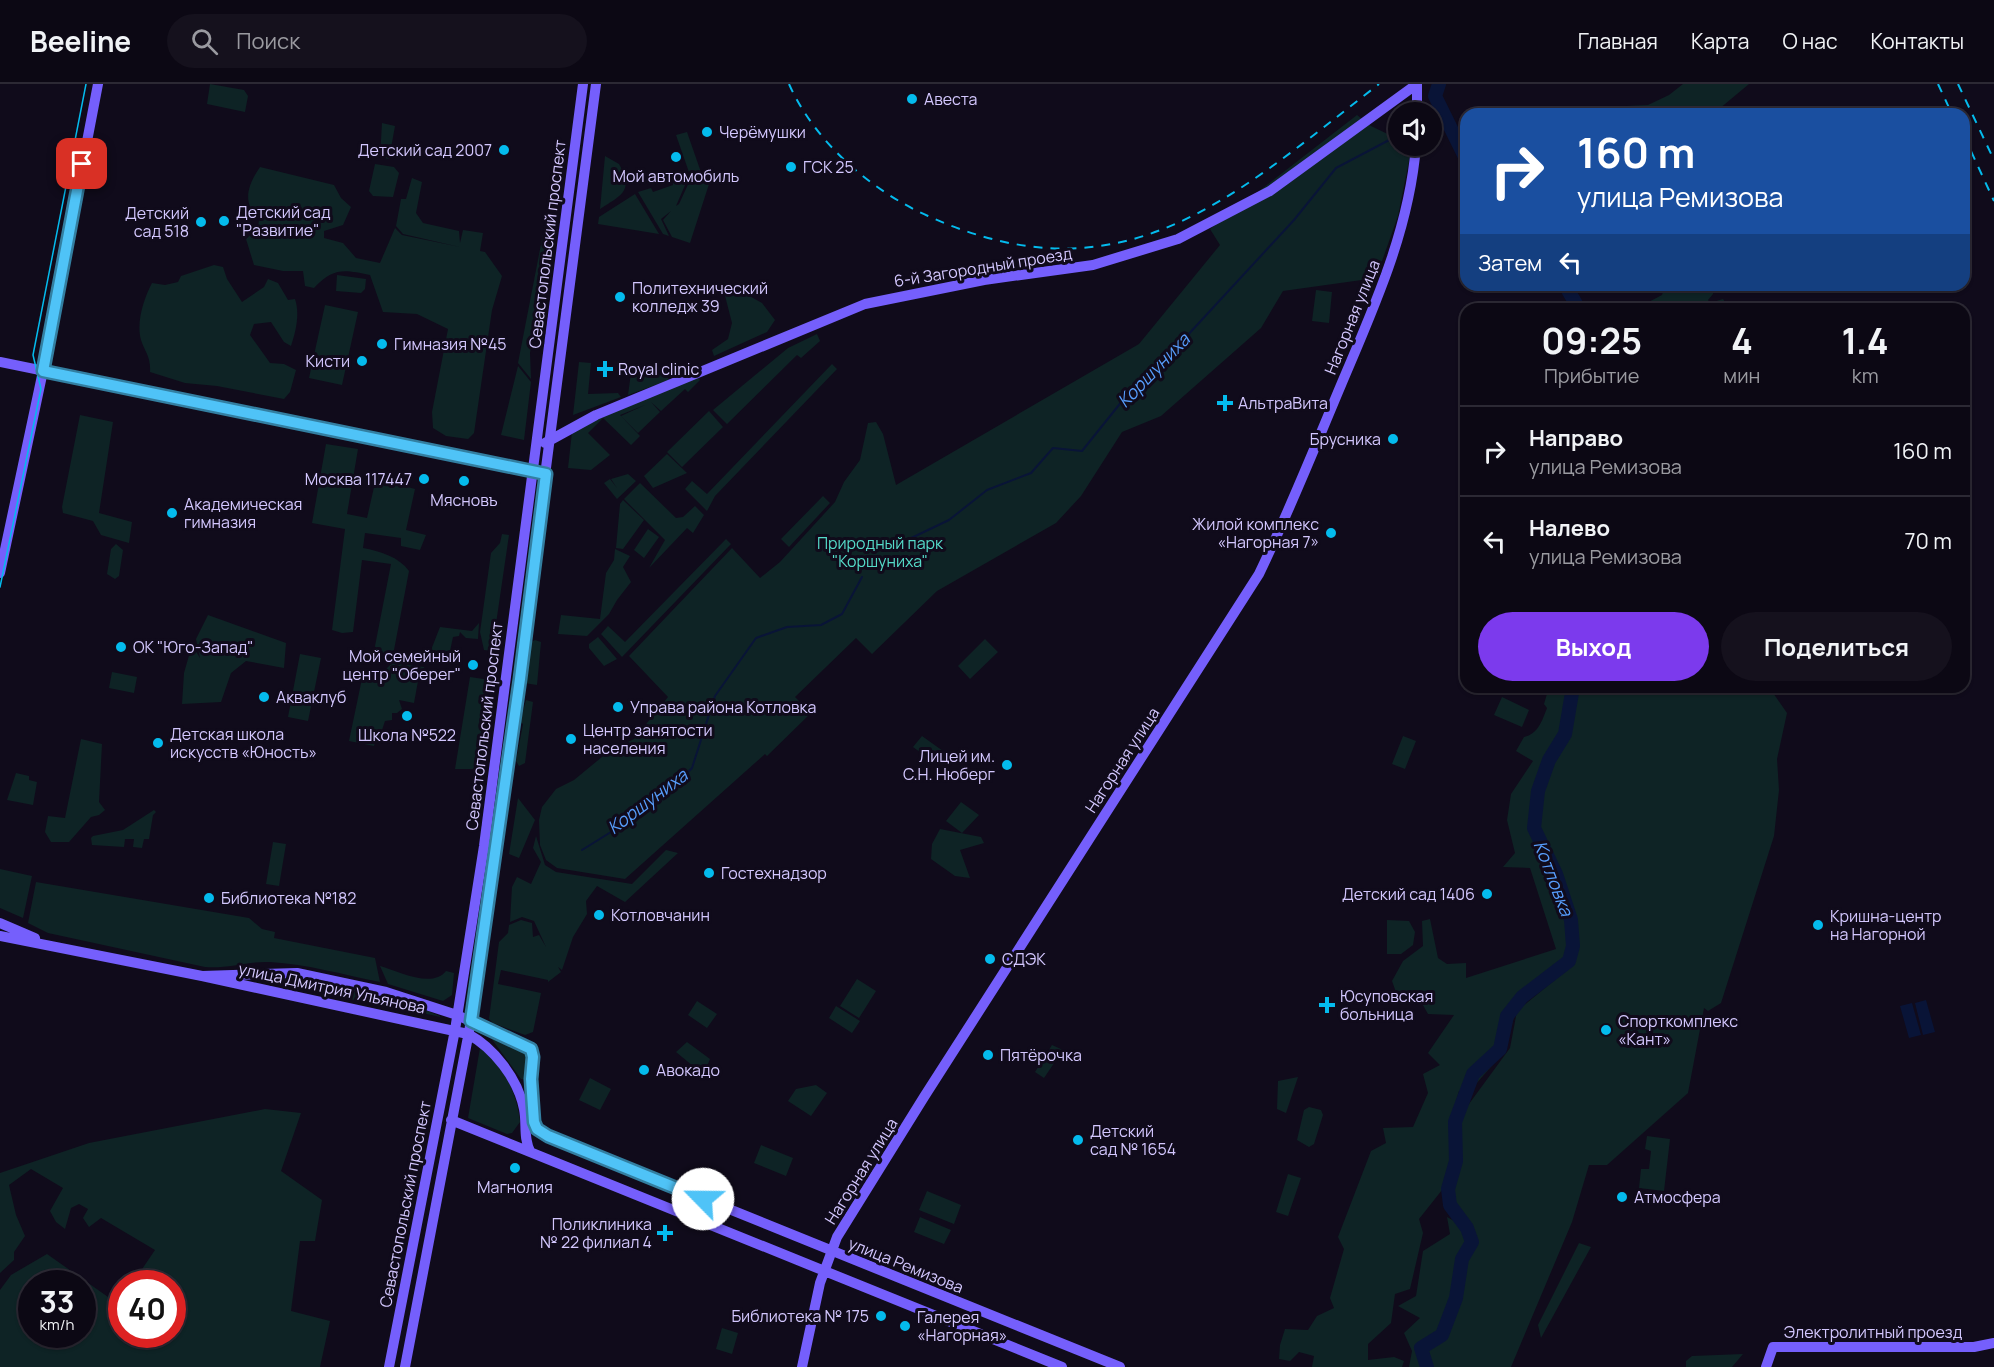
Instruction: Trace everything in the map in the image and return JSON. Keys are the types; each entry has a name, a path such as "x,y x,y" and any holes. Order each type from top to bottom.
{"street":[{"path":"0,573 43,371 98,84"},
{"name":"Севастопольский проспект","path":"389,1367 455,1030 495,770 504,684 583,84"},
{"name":"Севастопольский проспект","path":"405,1367 471,1021 520,679 596,84"},
{"path":"1417,84 1417,102"},
{"name":"6-й Загородный проезд","path":"535,450 596,415 865,304 984,280 1093,265 1178,239 1270,191 1417,84"},
{"name":"Нагорная улица","path":"802,1367 824,1270 831,1250 924,1097 1259,574 1295,498 1383,285 1404,224 1414,175 1415,156"},
{"path":"0,362 546,474"},
{"name":"улица Дмитрия Ульянова","path":"0,923 58,947"},
{"name":"улица Дмитрия Ульянова","path":"0,936 455,1030"},
{"name":"улица Дмитрия Ульянова","path":"202,976 297,973 386,992 457,1016"},
{"path":"457,1016 531,1049 534,1122 537,1129 548,1136"},
{"path":"455,1030 468,1034 489,1049 513,1080 523,1105 524,1124 530,1151"},
{"path":"513,1080 523,1086 531,1079"},
{"path":"451,1120 1062,1367"},
{"path":"501,1140 516,1133 524,1124"},
{"path":"530,1151 537,1137 548,1136"},
{"name":"улица Ремизова","path":"548,1136 1120,1367"},
{"name":"Электролитный проезд","path":"1766,1367 1773,1347 1974,1347 1994,1343"},
{"path":"1974,1347 1994,1350"}],"green space":[{"path":"210,84 244,90 248,96 245,112 207,104"},
{"path":"1683,84 1749,84 1720,108 1624,108 1648,105 1669,95"},
{"name":"Природный парк \"Коршуниха\"","path":"1357,115 1371,126 1388,134 1388,156 1410,156 1398,216 1376,278 1283,291 1261,328 1161,416 1122,432 1081,496 1056,523 937,591 872,654 856,638 795,697 811,713 767,756 765,754 625,879 557,868 546,860 540,845 539,820 542,807 556,789 574,780 608,752 634,739 668,697 629,656 732,548 760,578 780,562 835,502 844,482 860,460 868,423 876,422 883,434 896,485 1139,344 1220,245 1210,229"},
{"path":"382,123 395,126 389,159 380,157"},
{"path":"687,132 703,178 710,181 690,243 672,237 663,220 671,211 661,219 669,236 663,234 638,192 651,188 653,192 673,185 672,181 689,176 676,206 679,204 691,178 676,135"},
{"path":"605,156 619,164 625,186 620,196 600,209"},
{"path":"375,164 394,167 399,173 393,197 373,196 369,191"},
{"path":"260,167 334,185 341,198 351,207 343,225 324,231 324,238 343,243 356,258 380,263 395,228 402,235 460,247 403,234 396,226 401,199 406,199 412,178 422,182 416,213 423,223 459,231 460,243 463,230 483,233 480,251 485,252 502,276 492,310 474,433 468,439 446,436 433,428 432,412 448,329 417,314 383,312 370,275 346,271 334,273 314,288 305,286 303,271 283,271 254,265 246,239 258,228 259,220 250,207 248,194"},
{"path":"635,194 659,234 598,224 599,217"},
{"path":"549,203 554,204 530,353 531,379 518,363"},
{"path":"214,265 223,267 227,279 242,302 264,287 268,279 278,283 288,300 295,299 297,323 291,346 284,342 271,322 254,324 250,335 270,363 284,364 296,370 290,392 284,399 217,386 185,383 150,372 150,362 141,340 139,326 144,303 152,283 165,285 178,282 181,276"},
{"path":"337,275 366,279 365,289 361,293 336,291"},
{"path":"724,282 762,303 775,320 767,332 714,356 712,350 728,339 732,323 722,284"},
{"path":"1316,290 1332,292 1329,323 1312,321"},
{"path":"1663,291 1714,291 1708,300 1710,303 1647,303 1662,295"},
{"path":"1723,299 1725,303 1710,303"},
{"path":"325,305 358,312 342,385 309,378"},
{"path":"817,334 820,341 801,358 797,355 727,424 713,410 788,348"},
{"path":"579,362 591,363 588,394 618,393 621,397 573,415"},
{"path":"832,364 837,369 715,496 707,511 685,489 692,481 707,494"},
{"path":"518,366 531,382 524,440 501,435"},
{"path":"631,373 666,375 669,380 628,395"},
{"path":"697,376 700,380 688,392 685,389 661,411 651,402 660,412 638,433 621,416 645,405 620,415 640,436 631,445 603,418 588,433 610,455 591,470 568,468 572,432 601,415"},
{"path":"709,411 723,427 682,467 667,452"},
{"path":"80,415 113,422 99,513 132,522 129,543 101,535 93,521 63,513 62,507"},
{"path":"326,444 358,449 347,514 367,518 377,474 400,479 400,485 415,489 406,530 426,535 420,550 401,546 401,538 365,533 363,548 389,555 409,571 394,650 385,654 376,652 375,646 391,564 362,560 353,632 342,633 332,630 345,529 312,523"},
{"path":"667,454 687,473 653,488 644,476"},
{"path":"628,474 636,481 617,499 604,483 610,479 617,488 611,479"},
{"path":"640,483 676,518 683,517 695,506 704,515 693,533 687,528 649,568 665,540 624,499"},
{"path":"823,496 830,503 789,547 781,539"},
{"path":"623,500 644,520 623,549 616,548 620,504"},
{"path":"648,529 659,537 644,558 634,550"},
{"path":"502,534 509,535 492,651 484,650 480,632 491,553 500,543"},
{"path":"726,539 731,544 622,657 601,634 608,626 625,642"},
{"path":"116,544 123,550 119,576 115,579 107,574 111,549"},
{"path":"615,549 630,556 623,567 631,582 609,614 587,636 558,634 561,615 600,619 606,573 614,560"},
{"path":"208,615 286,643 284,668 246,661 231,673 221,702 182,704 184,673 192,645 200,658 196,639"},
{"path":"479,623 478,639 466,638 460,632 459,636 453,637 450,651 441,651 438,655 431,650 440,627 472,631"},
{"path":"598,637 617,659 604,666 589,648 589,644"},
{"path":"985,639 998,652 970,679 958,666"},
{"path":"535,640 541,642 537,685 524,683 529,643"},
{"path":"300,654 321,658 308,721 288,717"},
{"path":"392,663 424,667 425,671 415,680 418,681 414,703 399,700 402,709 397,713 392,713 392,720 385,721 380,736 377,734 374,746 349,741 364,669 379,672 380,669 385,670"},
{"path":"112,672 137,677 134,693 109,688"},
{"path":"470,677 490,680 476,769 455,769"},
{"name":"Спорткомплекс «Кант»","path":"1547,693 1773,693 1787,713 1777,759 1779,790 1774,836 1721,1003 1708,1011 1704,1008 1688,1093 1607,1165 1589,1165 1572,1222 1511,1367 1409,1367 1412,1351 1404,1333 1420,1318 1398,1306 1416,1296 1423,1251 1450,1234 1447,1217 1456,1222 1446,1185 1419,1219 1423,1233 1410,1289 1395,1294 1391,1323 1368,1344 1368,1360 1394,1357 1404,1361 1402,1367 1312,1367 1314,1356 1299,1352 1290,1361 1279,1359 1285,1329 1308,1330 1317,1316 1334,1308 1330,1298 1344,1249 1338,1237 1371,1151 1386,1143 1383,1128 1413,1127 1428,1093 1423,1074 1440,1065 1428,1053 1454,1015 1428,1014 1415,991 1397,995 1392,981 1403,961 1423,946 1422,921 1430,919 1438,958 1447,964 1466,963 1466,978 1556,949 1530,868 1503,867 1515,853 1507,820 1511,794 1533,761 1516,751 1524,737 1533,733 1539,726 1547,708 1544,704","holes":["1574,956 1573,965 1517,1011 1510,1048 1466,1108 1450,1153 1449,1125 1459,1091 1468,1093 1503,1053 1516,1011 1524,997 1541,986"]},
{"path":"1502,697 1529,710 1522,727 1494,715"},
{"path":"526,700 533,702 525,763 519,766 516,761 523,724 520,722"},
{"path":"922,736 943,751 935,763 913,747"},
{"path":"1403,736 1416,741 1405,769 1392,764"},
{"path":"81,739 102,744 99,802 105,810 91,817 69,842 51,842 45,832 48,816 65,818"},
{"path":"16,773 29,776 29,780 37,782 33,805 7,800"},
{"path":"518,798 535,820 519,858 509,854"},
{"path":"961,802 979,815 962,833 946,821"},
{"path":"154,810 156,812 153,815 149,839 144,839 142,848 133,847 134,839 125,839 124,847 92,845 93,836 123,830"},
{"path":"940,829 981,837 984,843 960,850 970,878 955,876 931,859 932,844"},
{"path":"536,836 545,865 556,872 632,884 666,850 678,853 625,902 597,886 586,901 587,914 573,937 562,970 558,967 561,972 548,982 548,980 501,970 498,984 541,993 533,1032 525,1035 493,1023 489,1019 499,942 508,933 509,925 521,920 532,923 533,937 539,935 546,947 534,921 522,917 510,922 512,887 517,877 531,884 541,862 533,848"},
{"path":"273,842 286,844 279,886 266,884"},
{"path":"0,869 32,876 23,918 0,908"},
{"path":"36,882 249,918 262,929 275,932 274,938 375,958 380,982 284,963 262,962 205,967 48,933 28,923"},
{"path":"1387,920 1409,921 1415,932 1413,945 1401,954 1387,954"},
{"path":"380,966 424,979 432,979 446,971 454,973 452,995 443,1001 388,984"},
{"path":"297,978 411,1004 442,1017 257,981"},
{"path":"857,979 876,991 859,1018 840,1006"},
{"path":"697,1001 717,1014 707,1028 688,1015"},
{"path":"836,1006 860,1021 852,1033 829,1018"},
{"path":"488,1034 529,1053 527,1080 521,1079"},
{"path":"687,1042 710,1059 705,1071 699,1071 676,1052"},
{"path":"1052,1045 1063,1050 1044,1078 1035,1072"},
{"path":"480,1048 496,1062 513,1091 520,1122 512,1133 507,1134 468,1118"},
{"path":"1298,1077 1286,1113 1277,1109 1278,1081"},
{"path":"590,1078 611,1089 600,1110 579,1100"},
{"path":"816,1085 827,1093 811,1116 788,1101 796,1089"},
{"path":"1309,1107 1321,1110 1323,1115 1314,1144 1309,1147 1297,1140 1304,1110"},
{"path":"265,1109 301,1113 281,1171 322,1200 315,1241 300,1241 291,1311 330,1321 320,1367 0,1367 0,1290 11,1275 18,1271 18,1348 96,1348 96,1289 108,1297 108,1348 186,1348 186,1270 141,1270 155,1250 101,1218 89,1227 83,1218 88,1209 79,1204 71,1208 65,1229 56,1222 50,1211 63,1188 31,1169 9,1185 16,1215 25,1236 14,1252 14,1260 0,1273 0,1173 89,1143"},
{"path":"1647,1136 1670,1139 1664,1191 1639,1188 1641,1169 1649,1169 1651,1151 1645,1149"},
{"path":"761,1145 793,1158 786,1176 754,1163"},
{"path":"1288,1174 1301,1178 1288,1216 1276,1212"},
{"path":"927,1191 961,1205 954,1224 919,1210"},
{"path":"920,1217 951,1230 944,1244 914,1232"},
{"path":"1579,1243 1591,1247 1541,1338 1538,1325"},
{"path":"47,1254 70,1270 20,1270"},
{"path":"722,1328 738,1333 732,1354 716,1349"},
{"path":"1743,1354 1732,1367 1686,1367 1686,1361 1692,1356"}],"water":[{"path":"1926,1000 1935,1032 1923,1035 1915,1003"},
{"path":"1912,1003 1921,1035 1909,1038 1900,1006"}],"waterway":[{"name":"Котловка","path":"1439,84 1435,96 1460,147"},
{"name":"Коршуниха","path":"884,551 949,520 987,490 1031,473 1053,448 1082,451 1143,375 1173,351 1294,220 1336,168 1388,141"},
{"name":"Котловка","path":"1568,291 1576,303"},
{"name":"Коршуниха","path":"582,850 619,827 673,787 692,768 715,696 756,638 787,627 821,625 842,614 862,577"},
{"name":"Котловка","path":"1427,1367 1421,1348 1442,1335 1456,1298 1462,1259 1472,1242 1467,1228 1450,1205 1448,1189 1456,1161 1455,1122 1473,1074 1500,1049 1507,1016 1522,997 1569,961 1573,946 1571,920 1556,874 1534,828 1538,791 1549,760 1565,734 1572,693"}],"tram line":[{"path":"0,587 41,389 33,355 86,84"}],"railway":[{"path":"789,84 800,105 829,144 846,162 885,193 928,216 997,240 1060,249 1117,243 1171,226 1223,199 1274,165 1379,84"},
{"path":"1938,84 1949,108"},
{"path":"1958,84 1969,108"},
{"path":"1970,109 1994,160"},
{"path":"1970,149 1994,201"}],"place":[{"name":"Авеста","path":"912,99"},
{"name":"Черёмушки","path":"707,132"},
{"name":"Детский сад 2007","path":"504,150"},
{"name":"Мой автомобиль","path":"676,157"},
{"name":"ГСК 25","path":"791,167"},
{"name":"Детский сад \"Развитие\"","path":"224,221"},
{"name":"Детский сад 518","path":"201,222"},
{"name":"Политехнический колледж 39","path":"620,297"},
{"name":"Гимназия №45","path":"382,344"},
{"name":"Кисти","path":"362,361"},
{"name":"Royal clinic","path":"605,369"},
{"name":"АльтраВита","path":"1225,403"},
{"name":"Брусника","path":"1393,439"},
{"name":"Москва 117447","path":"424,479"},
{"name":"Мясновъ","path":"464,481"},
{"name":"Академическая гимназия","path":"172,513"},
{"name":"Жилой комплекс «Нагорная 7»","path":"1331,533"},
{"name":"ОК \"Юго-Запад\"","path":"121,647"},
{"name":"Мой семейный центр \"Оберег\"","path":"473,665"},
{"name":"Акваклуб","path":"264,697"},
{"name":"Управа района Котловка","path":"618,707"},
{"name":"Школа №522","path":"407,716"},
{"name":"Центр занятости населения","path":"571,739"},
{"name":"Детская школа искусств «Юность»","path":"158,743"},
{"name":"Лицей им. С.Н. Нюберг","path":"1007,765"},
{"name":"Гостехнадзор","path":"709,873"},
{"name":"Детский сад 1406","path":"1487,894"},
{"name":"Библиотека №182","path":"209,898"},
{"name":"Котловчанин","path":"599,915"},
{"name":"Кришна-центр на Нагорной","path":"1818,925"},
{"name":"СДЭК","path":"990,959"},
{"name":"Юсуповская больница","path":"1327,1005"},
{"name":"Спорткомплекс «Кант»","path":"1606,1030"},
{"name":"Пятёрочка","path":"988,1055"},
{"name":"Авокадо","path":"644,1070"},
{"name":"Детский сад № 1654","path":"1078,1140"},
{"name":"Магнолия","path":"515,1168"},
{"name":"Атмосфера","path":"1622,1197"},
{"name":"Поликлиника № 22 филиал 4","path":"665,1233"},
{"name":"Библиотека № 175","path":"881,1316"},
{"name":"Галерея «Нагорная»","path":"905,1326"}],"route":[{"path":"82,164 43,371 546,474 508,769 471,1021 527,1045 531,1049 534,1122 537,1129 548,1136 703,1199"}]}
